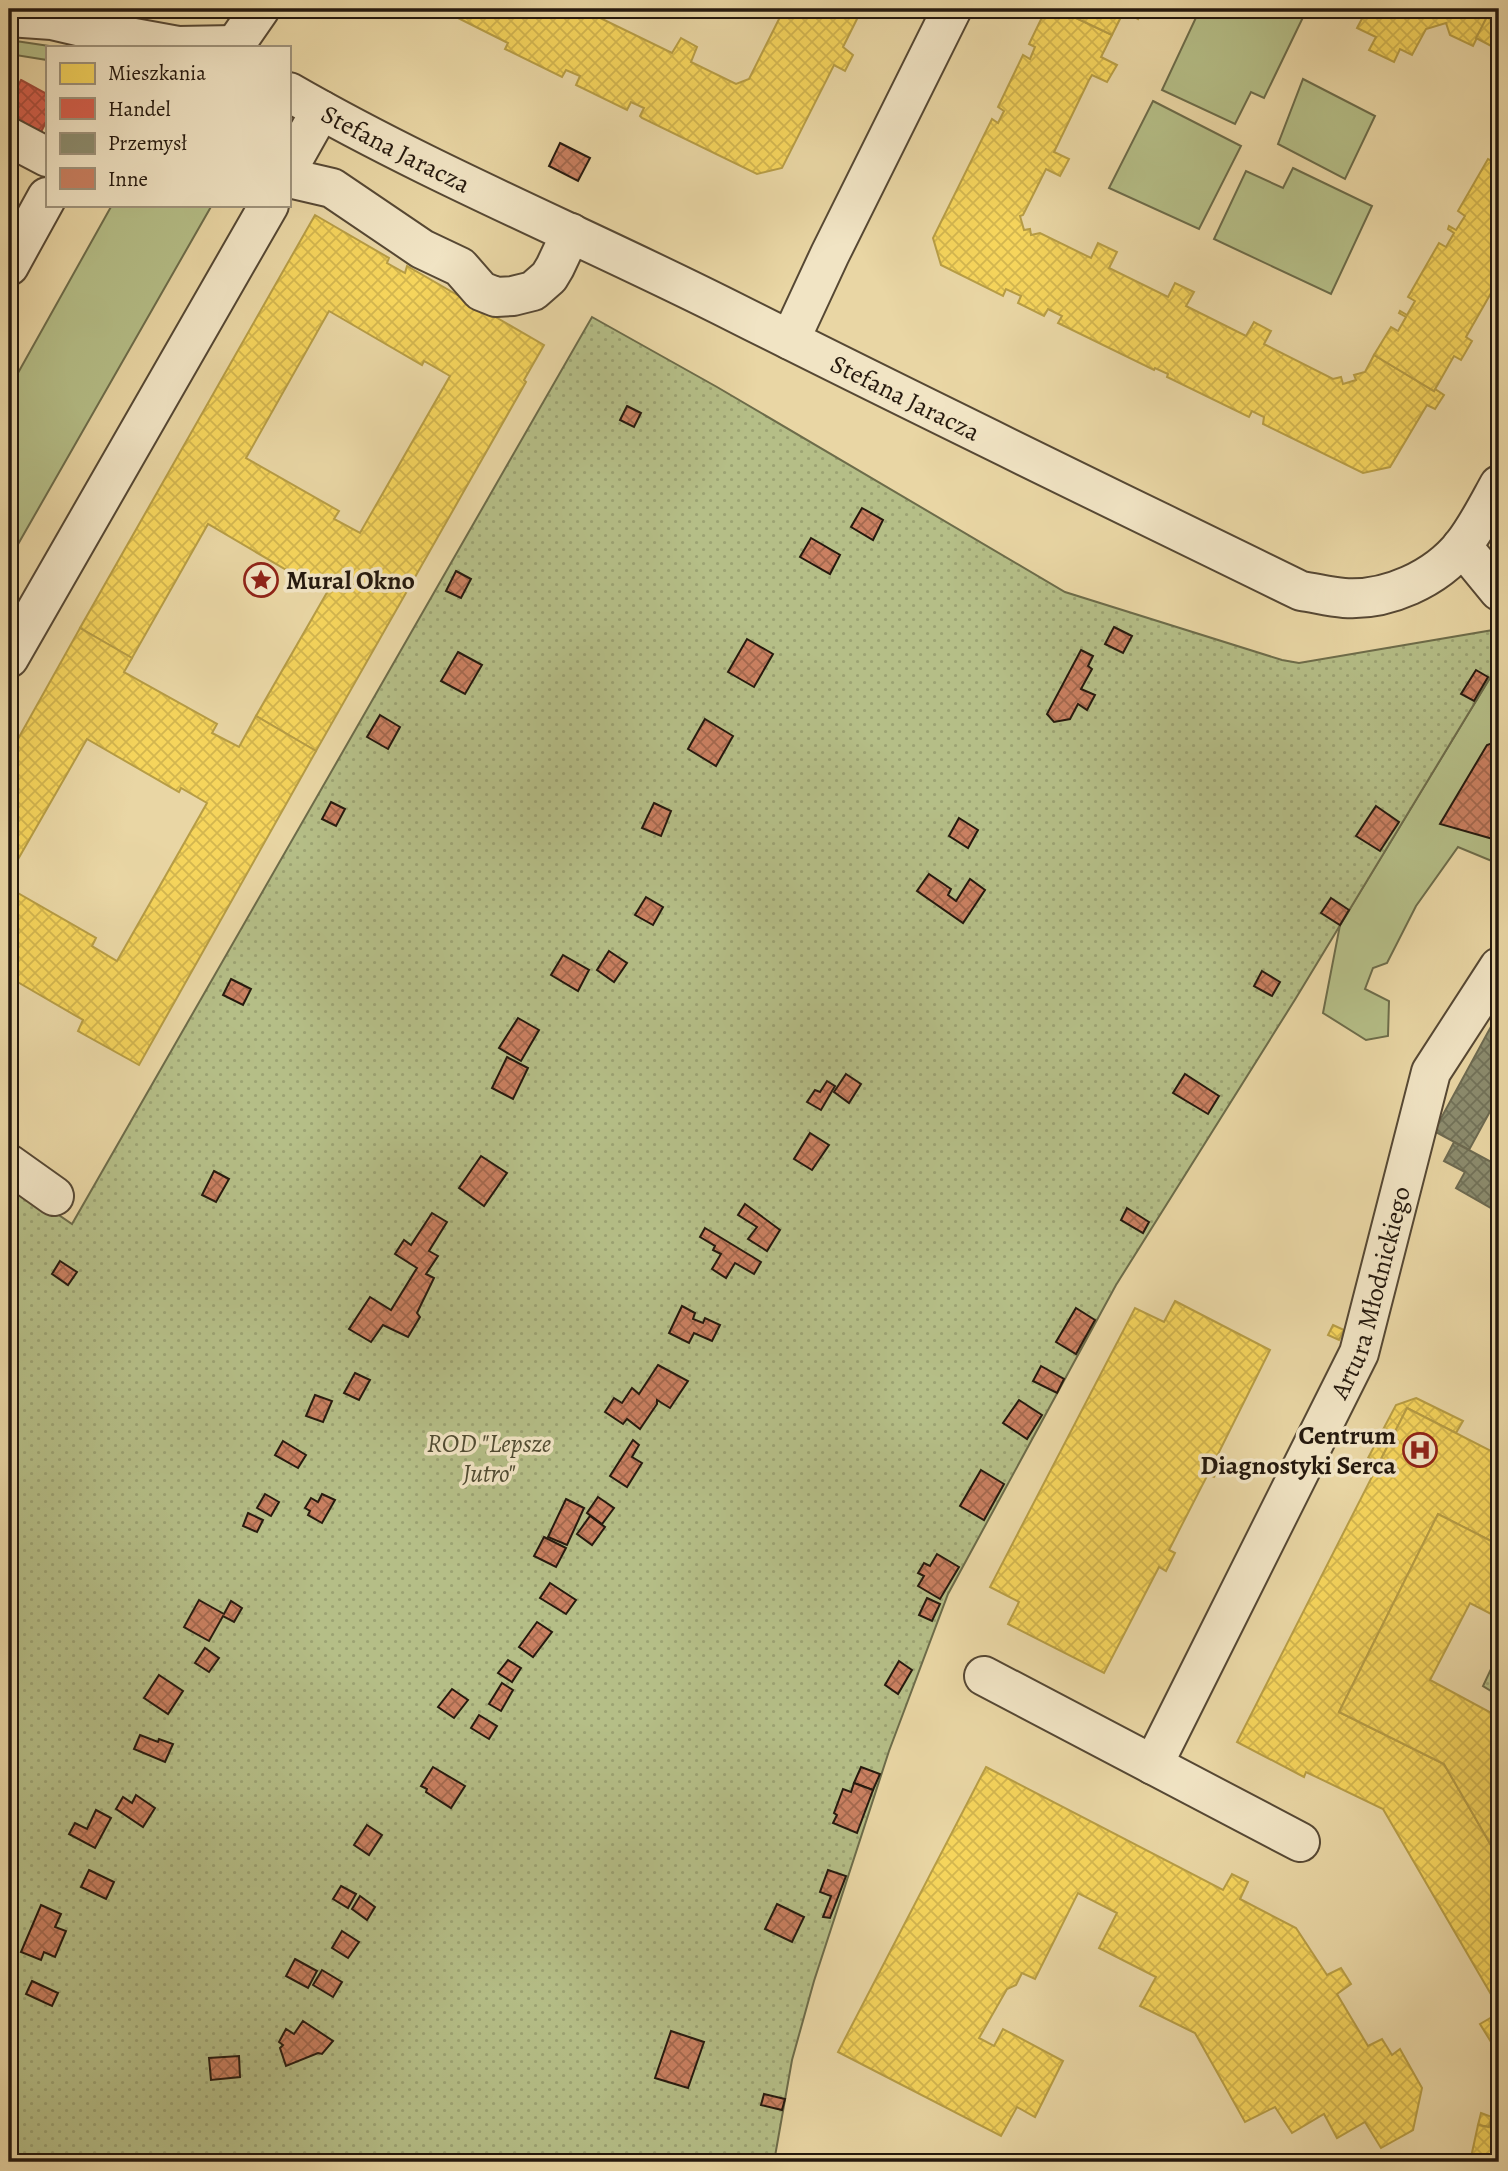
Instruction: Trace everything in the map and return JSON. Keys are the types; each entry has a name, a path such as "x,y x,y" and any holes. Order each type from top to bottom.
{"street":[{"path":"9,17 52,20 111,41 178,46 236,46 260,9"},
{"path":"790,340 952,9"},
{"path":"290,163 305,101"},
{"name":"Stefana Jaracza","path":"305,101 356,130 1301,591 1344,598 1382,594 1421,580 1462,546 1499,485"},
{"path":"9,137 46,156"},
{"path":"290,178 332,188 422,249 460,267 481,290 496,297 533,291 549,277 571,233"},
{"path":"9,266 46,199"},
{"path":"9,659 268,206"},
{"path":"1462,546 1499,591"},
{"name":"Artura Młodnickiego","path":"1153,1765 1359,1353 1431,1072 1499,967"},
{"path":"9,1164 54,1196"},
{"path":"984,1676 1300,1842"}],"green space":[{"path":"1200,9 1307,9 1264,98 1251,92 1235,124 1162,90"},
{"path":"9,40 49,46 46,46 46,60 9,54"},
{"path":"1303,79 1375,116 1345,179 1278,144"},
{"path":"1153,101 1241,146 1199,229 1109,188"},
{"path":"1293,168 1372,206 1331,294 1214,239 1246,171 1283,188"},
{"path":"111,206 211,206 9,560 9,389"},
{"name":"ROD \"Lepsze Jutro\"","path":"592,317 717,387 1065,592 1299,663 1499,629 1499,663 1296,998 1116,1285 948,1594 889,1751 814,1981 792,2060 774,2162 9,2162 9,1181 72,1224"},
{"path":"1499,663 1499,864 1458,847 1416,906 1387,963 1373,968 1365,989 1389,1001 1388,1036 1366,1040 1323,1013 1340,925"},
{"path":"1499,1652 1499,1696 1483,1686"}],"building: Mieszkania":[{"path":"452,9 599,9 596,16 672,53 681,38 697,47 691,62 736,84 749,79 784,9 862,9 843,47 853,55 845,71 834,65 782,168 757,174 642,118 640,116 644,108 631,102 627,110 576,85 580,76 566,70 562,77 505,49 508,43 454,16"},
{"path":"1046,9 1057,9 1112,35 1101,57 1117,65 1107,82 1092,75 1089,80 1054,152 1069,159 1060,176 1046,169 1023,215 1020,216 1024,230 1030,229 1031,235 1040,233 1091,258 1098,243 1117,252 1109,268 1168,297 1175,283 1194,292 1186,306 1246,336 1254,322 1271,331 1264,344 1333,379 1341,377 1343,384 1356,380 1354,375 1365,372 1374,355 1444,395 1435,409 1427,405 1390,467 1363,473 1263,424 1264,417 1252,411 1249,417 1167,377 1168,374 1155,368 1154,370 1058,323 1062,316 1048,309 1044,316 1018,303 1021,296 1006,289 1003,296 941,265 933,238 992,119 998,123 1004,111 998,107 1023,55 1030,59 1035,47 1029,44"},
{"path":"1057,9 1143,9 1138,19 1124,11 1112,35"},
{"path":"1367,9 1491,9 1473,46 1450,35 1446,23 1426,29 1412,55 1400,49 1394,62 1369,50 1376,37 1357,28"},
{"path":"1491,9 1499,9 1499,50 1476,38"},
{"path":"1499,156 1499,279 1466,337 1472,341 1461,360 1454,356 1434,391 1374,355 1391,327 1398,331 1406,317 1399,313 1400,311 1407,315 1415,301 1408,297 1439,243 1446,247 1454,233 1448,229 1449,226 1456,230 1465,216 1458,211 1488,159 1496,163"},
{"path":"315,215 389,258 387,263 405,273 407,266 544,345 524,380 526,382 316,751 256,716 329,589 303,574 300,578 208,524 132,658 80,628","holes":["329,311 422,365 424,361 450,376 360,533 334,519 339,511 246,458"]},
{"path":"80,628 132,658 124,672 217,724 212,733 239,747 256,716 316,751 139,1065 78,1031 83,1020 9,977 9,888 96,938 92,946 117,961 207,803 181,788 179,792 87,739 9,875 9,755"},
{"path":"1175,1301 1270,1350 1217,1456 1223,1459 1214,1477 1208,1474 1169,1550 1175,1553 1166,1571 1159,1567 1104,1673 1008,1624 1019,1602 990,1587 1135,1308 1164,1322"},
{"path":"1333,1325 1344,1330 1339,1340 1328,1335"},
{"path":"1416,1398 1463,1421 1456,1433 1407,1408 1379,1463 1368,1458 1396,1405"},
{"path":"1407,1408 1499,1455 1499,1545 1438,1514 1339,1712 1444,1764 1499,1859 1499,2008 1383,1809 1306,1772 1304,1777 1237,1742"},
{"path":"1438,1514 1499,1545 1499,1618 1470,1603 1430,1680 1499,1717 1499,1859 1444,1764 1339,1712"},
{"path":"986,1767 1223,1890 1232,1874 1248,1882 1240,1899 1296,1928 1327,1975 1341,1968 1351,1984 1337,1994 1368,2046 1382,2039 1392,2055 1400,2049 1422,2088 1413,2130 1381,2148 1365,2122 1337,2138 1324,2114 1292,2133 1275,2107 1245,2122 1195,2033 1140,2006 1156,1977 1099,1948 1117,1913 1078,1893 1035,1979 1022,1973 1016,1985 1007,1989 979,2038 994,2046 1003,2029 1063,2061 1035,2117 1017,2107 1001,2136 838,2052"},
{"path":"1499,2013 1499,2055 1480,2024"},
{"path":"1481,2113 1492,2117 1489,2127 1478,2125"},
{"path":"1492,2117 1499,2119 1499,2162 1470,2162 1478,2125 1489,2127"}],"building: Handel":[{"path":"21,80 46,93 46,122 41,132 9,114 9,103"}],"building: Przemysł":[{"path":"1499,1012 1499,1095 1469,1150 1434,1131"},
{"path":"1454,1142 1499,1166 1499,1193 1491,1208 1456,1188 1465,1172 1444,1161"}],"building: Inne":[{"path":"560,143 590,158 578,181 549,166"},
{"path":"627,406 641,413 634,427 620,420"},
{"path":"862,508 883,520 873,540 851,527"},
{"path":"811,538 840,555 830,574 800,557"},
{"path":"456,571 471,579 461,598 446,591"},
{"path":"1114,627 1132,636 1123,653 1105,644"},
{"path":"747,639 773,654 754,687 728,672"},
{"path":"1081,650 1093,656 1088,666 1092,669 1081,689 1095,695 1087,710 1078,704 1070,719 1054,722 1047,714"},
{"path":"458,652 482,665 465,694 441,681"},
{"path":"1476,670 1488,677 1474,701 1461,694"},
{"path":"380,715 400,727 388,749 367,737"},
{"path":"705,719 733,736 716,766 688,749"},
{"path":"1499,741 1499,828 1493,839 1440,824 1487,745"},
{"path":"331,802 345,809 336,826 322,819"},
{"path":"654,803 671,811 661,836 642,828"},
{"path":"1376,806 1399,822 1380,851 1356,836"},
{"path":"959,818 978,830 968,848 949,836"},
{"path":"929,874 951,889 948,895 956,901 970,879 985,890 963,923 917,891"},
{"path":"646,897 663,907 653,925 635,915"},
{"path":"1331,898 1349,910 1340,925 1321,913"},
{"path":"609,951 627,963 614,982 597,970"},
{"path":"563,955 589,970 578,991 551,975"},
{"path":"1262,971 1280,982 1272,996 1254,986"},
{"path":"231,979 251,989 243,1005 223,995"},
{"path":"518,1018 539,1030 521,1061 499,1048"},
{"path":"507,1057 528,1068 513,1099 492,1088"},
{"path":"846,1074 861,1084 849,1103 834,1092"},
{"path":"1185,1074 1219,1096 1208,1114 1173,1093"},
{"path":"827,1081 835,1086 821,1110 807,1102 815,1090 820,1092"},
{"path":"810,1133 829,1145 812,1170 794,1159"},
{"path":"481,1156 507,1173 484,1206 459,1188"},
{"path":"214,1171 229,1179 216,1202 202,1195"},
{"path":"745,1204 780,1230 767,1251 748,1239 757,1227 738,1215"},
{"path":"1127,1208 1149,1222 1143,1233 1121,1220"},
{"path":"432,1213 447,1222 429,1251 438,1256 426,1274 434,1278 417,1313 420,1317 408,1337 383,1325 371,1342 349,1329 370,1297 391,1310 417,1268 395,1254 404,1240 411,1245"},
{"path":"705,1228 761,1262 754,1274 735,1263 726,1278 712,1269 721,1254 713,1250 715,1246 700,1237"},
{"path":"60,1261 77,1272 68,1285 52,1274"},
{"path":"682,1306 695,1313 693,1319 703,1323 705,1318 720,1325 712,1341 694,1333 689,1343 669,1333"},
{"path":"1076,1308 1095,1320 1076,1354 1056,1342"},
{"path":"658,1365 688,1381 670,1408 657,1400 640,1429 627,1419 623,1424 605,1412 614,1398 622,1403 632,1388 639,1394"},
{"path":"1041,1366 1064,1379 1057,1393 1033,1381"},
{"path":"355,1373 370,1380 359,1400 344,1393"},
{"path":"315,1395 332,1401 323,1422 306,1416"},
{"path":"1019,1400 1042,1415 1027,1439 1003,1423"},
{"path":"633,1440 639,1445 632,1457 642,1463 627,1487 610,1476"},
{"path":"283,1441 306,1455 298,1468 275,1455"},
{"path":"981,1470 1004,1484 984,1520 960,1506"},
{"path":"265,1494 279,1502 271,1516 257,1508"},
{"path":"322,1494 335,1500 322,1523 308,1515 310,1511 305,1508 311,1498 318,1502"},
{"path":"598,1497 614,1508 602,1524 587,1513"},
{"path":"566,1499 584,1508 567,1545 548,1537"},
{"path":"248,1513 263,1520 257,1532 243,1526"},
{"path":"590,1516 605,1527 592,1545 577,1534"},
{"path":"544,1537 566,1548 556,1567 534,1556"},
{"path":"937,1554 959,1567 940,1599 918,1586 924,1576 918,1573 924,1563 930,1566"},
{"path":"550,1583 576,1600 566,1614 540,1598"},
{"path":"927,1598 940,1604 932,1621 919,1615"},
{"path":"199,1600 224,1614 231,1601 242,1608 234,1622 223,1616 209,1641 184,1627"},
{"path":"537,1622 552,1632 533,1657 519,1647"},
{"path":"205,1648 219,1658 209,1672 195,1663"},
{"path":"508,1660 521,1668 512,1682 498,1673"},
{"path":"899,1661 912,1670 898,1694 885,1685"},
{"path":"159,1675 183,1691 168,1714 144,1698"},
{"path":"502,1683 513,1690 501,1711 489,1704"},
{"path":"452,1689 468,1700 454,1718 438,1707"},
{"path":"479,1715 497,1726 489,1739 471,1728"},
{"path":"140,1735 173,1744 165,1762 134,1749"},
{"path":"433,1767 465,1786 451,1808 421,1786"},
{"path":"861,1767 880,1774 873,1790 854,1783"},
{"path":"854,1783 873,1790 857,1833 833,1823 843,1789 851,1792"},
{"path":"136,1795 155,1808 143,1827 116,1809 123,1797 132,1803"},
{"path":"96,1810 111,1818 95,1848 69,1834 75,1823 87,1829"},
{"path":"367,1825 382,1835 369,1855 354,1845"},
{"path":"89,1870 114,1882 106,1899 81,1887"},
{"path":"828,1870 846,1876 830,1918 823,1917 831,1896 820,1892"},
{"path":"341,1886 356,1894 348,1908 333,1899"},
{"path":"360,1896 375,1907 367,1920 352,1909"},
{"path":"777,1904 804,1917 792,1942 765,1929"},
{"path":"41,1905 61,1914 55,1927 66,1931 55,1957 44,1952 41,1960 21,1952"},
{"path":"342,1931 359,1942 348,1958 332,1948"},
{"path":"295,1959 317,1971 308,1988 286,1976"},
{"path":"322,1970 342,1982 333,1997 313,1985"},
{"path":"32,1981 58,1993 52,2006 26,1994"},
{"path":"303,2021 333,2041 322,2054 318,2053 286,2066 280,2048 283,2045 279,2042 286,2029 294,2034"},
{"path":"671,2031 704,2042 688,2088 655,2078"},
{"path":"239,2056 240,2077 211,2080 209,2058"},
{"path":"764,2094 785,2099 782,2110 761,2105"}],"place":[{"name":"Mural Okno","path":"261,580"},
{"name":"Centrum Diagnostyki Serca","path":"1420,1450"}]}
